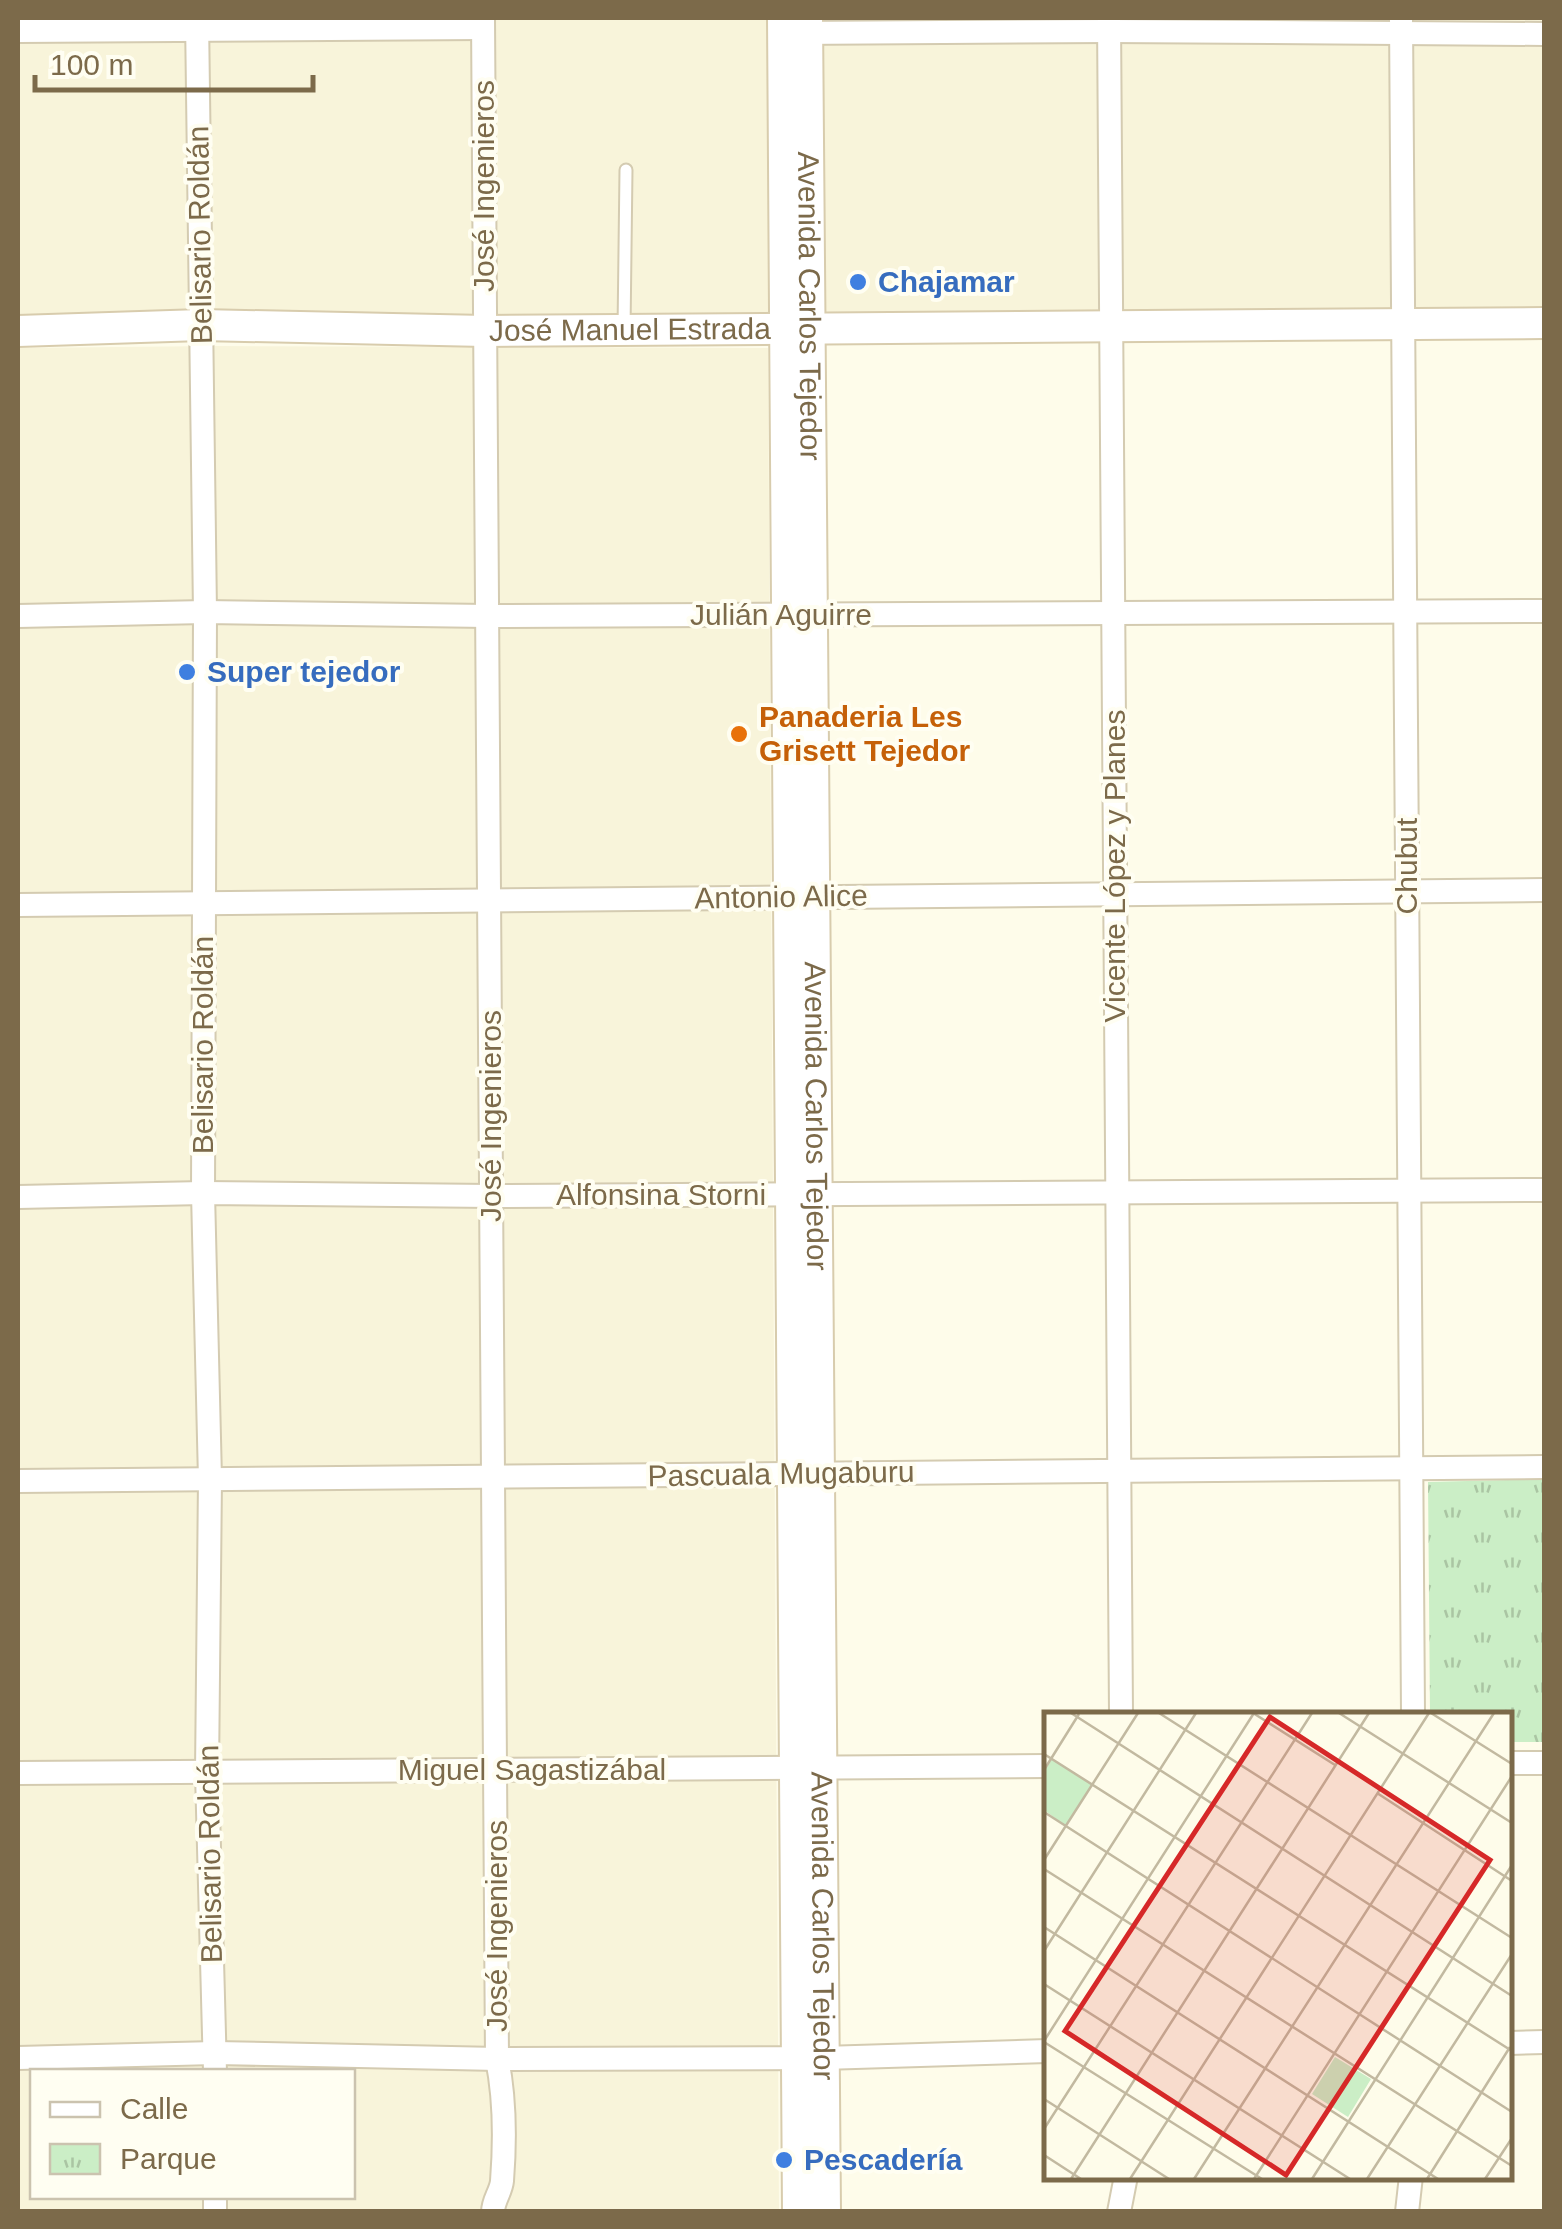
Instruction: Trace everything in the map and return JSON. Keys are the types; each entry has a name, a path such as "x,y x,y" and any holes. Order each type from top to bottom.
{"main road":[{"name":"Avenida Carlos Tejedor","path":"795,25 811,2058 825,2212"},
{"name":"José Manuel Estrada","path":"18,332 201,325 486,331 1544,323"},
{"name":"Avenida Carlos Tejedor","path":"798,2212 811,2058"}],"street":[{"path":"18,32 197,23 483,23"},
{"name":"Belisario Roldán","path":"197,23 205,612 203,1193 210,1479 207,1773 215,2062"},
{"name":"José Ingenieros","path":"483,23 497,2059 502,2083 502,2187 493,2212"},
{"name":"Vicente López y Planes","path":"1110,24 1122,1712"},
{"path":"795,25 1401,25 1544,34"},
{"name":"Chubut","path":"1401,25 1413,1712"},
{"name":"Julián Aguirre","path":"18,616 205,612 487,616 1544,611"},
{"name":"Antonio Alice","path":"18,905 1544,890"},
{"name":"Alfonsina Storni","path":"18,1197 203,1193 492,1196 1544,1190"},
{"name":"Pascuala Mugaburu","path":"18,1481 1544,1468"},
{"path":"1512,1763 1544,1763"},
{"name":"Miguel Sagastizábal","path":"18,1773 1044,1766"},
{"path":"1512,2042 1544,2042"},
{"path":"18,2058 215,2062 811,2058 1044,2051"},
{"path":"1119,2212 1125,2179"},
{"path":"1407,2212 1410,2179"}],"lane":[{"path":"624,330 626,170"}],"shaded area":[{"path":"18,18 774,18 778,321 18,327"},
{"path":"821,18 1544,18 1544,309 825,315"},
{"path":"18,348 768,348 779,2211 18,2211"}],"green space":[{"path":"1544,1479 1544,1742 1512,1742 1512,1712 1430,1712 1428,1482"}],"place":[{"name":"Chajamar","path":"858,282"},
{"name":"Super tejedor","path":"187,672"},
{"name":"Panaderia Les Grisett Tejedor","path":"739,734"},
{"name":"Pescadería","path":"784,2160"}]}
